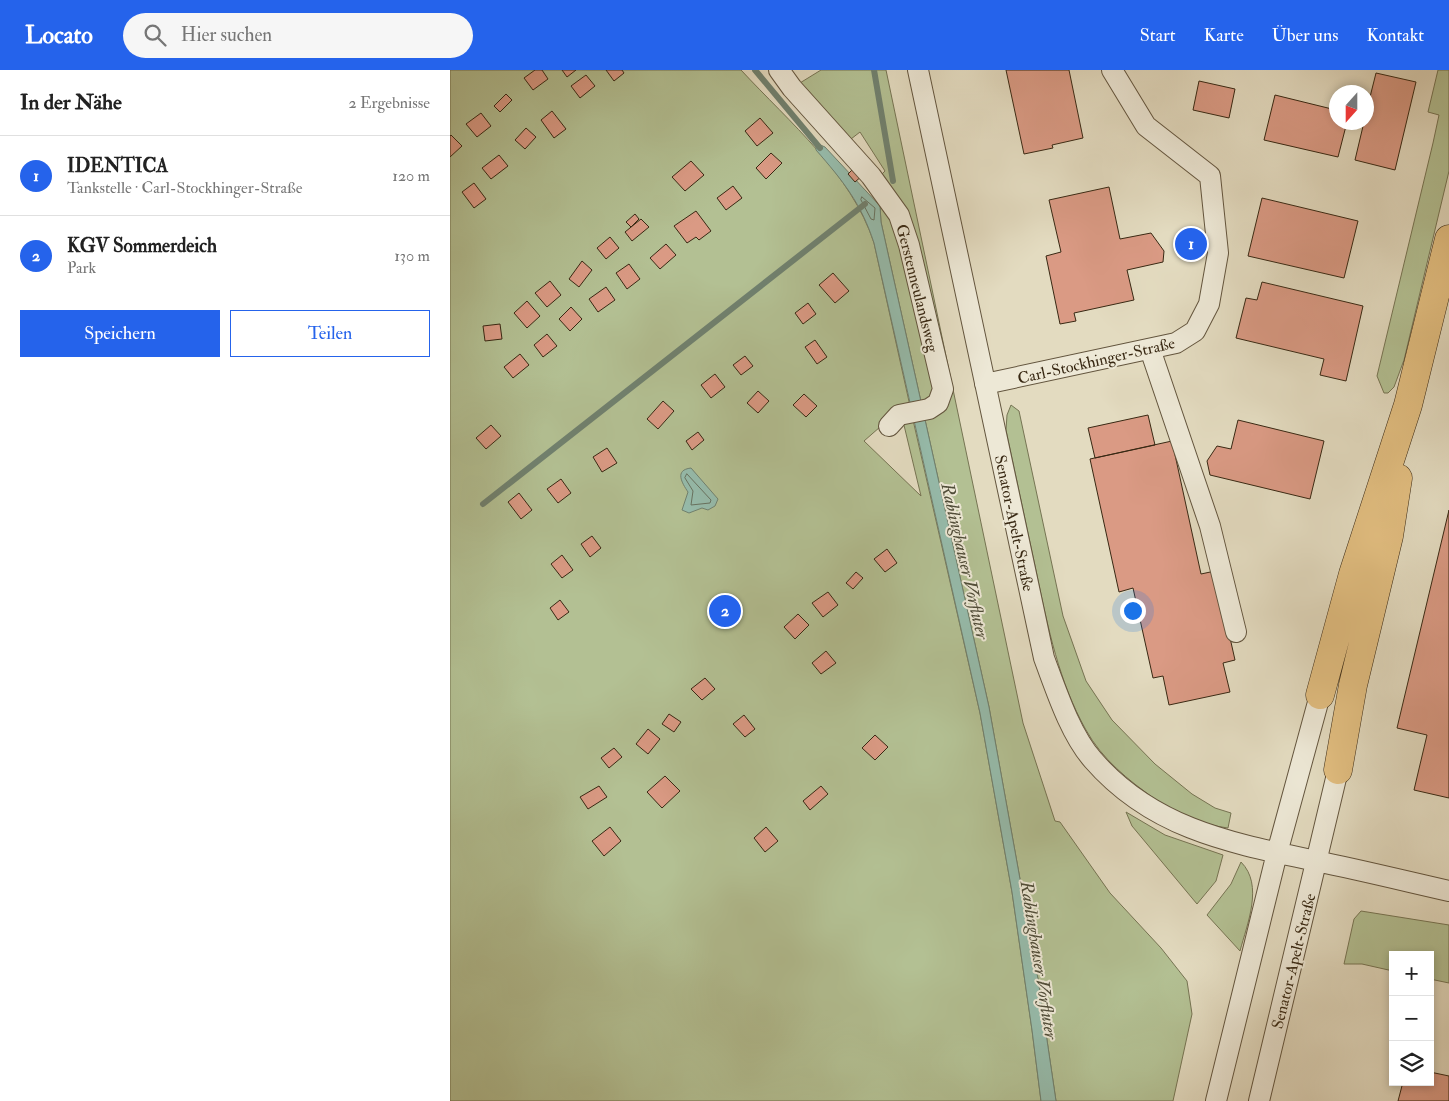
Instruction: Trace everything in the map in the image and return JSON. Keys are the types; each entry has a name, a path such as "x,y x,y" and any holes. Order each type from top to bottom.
{"highway":[{"path":"1320,696 1353,574 1408,405 1449,238"},
{"path":"1338,770 1353,685 1389,536 1408,405"}],"street":[{"name":"Gerstenneulandsweg","path":"779,70 792,88 871,176 899,215 909,245 943,389 938,403 929,409 899,415 890,426"},
{"name":"Senator-Apelt-Straße","path":"918,70 1044,658 1066,716 1092,759 1128,794 1172,822 1222,840 1318,861 1259,1101"},
{"name":"Carl-Stockhinger-Straße","path":"985,384 1176,343 1195,330 1209,304 1218,253 1210,176 1146,126 1112,70"},
{"path":"1150,349 1210,526 1236,632"},
{"path":"1216,1101 1277,853 1320,696"},
{"path":"1338,770 1318,861 1449,891"}],"shaded area":[{"path":"450,70 741,70 799,130 835,171 864,218 874,243 910,406 896,413 864,441 921,496 903,421 913,420 980,713 1012,892 1041,1101 450,1101"},
{"path":"821,70 886,70 1023,723 1055,821 1060,822 1110,893 1161,948 1187,981 1192,1014 1173,1101 1056,1101 1038,979 989,707 881,222 880,206 900,211 878,178 885,171 860,132 851,139 795,86"},
{"path":"1438,70 1449,70 1449,171 1404,360 1394,387 1388,393 1384,393 1377,376 1439,115 1428,112"},
{"path":"1011,405 1019,411 1063,616 1086,681 1112,720 1155,764 1192,794 1215,808 1231,813 1228,828 1209,824 1181,814 1155,799 1108,760 1092,741 1086,730 1068,693 1050,635 1006,430 1007,415"},
{"path":"1126,812 1165,835 1223,855 1216,881 1197,904 1132,826"},
{"path":"1241,862 1248,871 1253,893 1252,905 1240,951 1207,915 1231,884"},
{"path":"1361,911 1449,925 1449,983 1434,980 1434,951 1389,951 1389,970 1362,964 1344,964 1354,919"}],"water":[{"path":"816,143 825,147 880,206 881,222 989,707 1038,979 1056,1101 1041,1101 1012,892 980,713 874,243 857,204 835,172 816,150"},
{"path":"691,468 718,499 715,506 708,510 702,508 689,513 682,510 688,492 682,481 681,474 686,469"}],"building":[{"path":"535,70 542,70 548,79 533,90 524,78"},
{"path":"562,70 576,70 567,77"},
{"path":"606,70 622,70 624,73 614,81"},
{"path":"1006,70 1069,70 1083,138 1052,145 1053,148 1024,154"},
{"path":"1376,73 1416,82 1395,170 1355,160 1362,130 1374,130 1373,85"},
{"path":"586,75 595,86 580,98 571,86"},
{"path":"1199,81 1235,89 1229,118 1193,110"},
{"path":"506,94 512,100 500,112 494,106"},
{"path":"1275,95 1329,108 1329,130 1345,130 1338,157 1264,140"},
{"path":"552,111 566,129 554,138 541,120"},
{"path":"481,113 491,126 477,137 466,124"},
{"path":"760,118 773,133 757,146 745,131"},
{"path":"526,128 536,137 525,149 515,140"},
{"path":"450,136 462,146 450,157"},
{"path":"771,153 782,163 766,179 756,168"},
{"path":"499,155 508,166 491,179 482,168"},
{"path":"691,161 704,175 685,191 672,177"},
{"path":"855,167 863,175 855,182 848,174"},
{"path":"474,183 486,199 474,208 462,192"},
{"path":"733,186 742,198 726,210 717,198"},
{"path":"1109,187 1120,239 1151,233 1164,251 1163,262 1127,270 1134,300 1074,313 1076,321 1060,324 1046,256 1061,252 1049,200"},
{"path":"1262,198 1358,221 1344,278 1248,256"},
{"path":"696,211 711,231 699,240 696,237 687,243 674,226"},
{"path":"635,214 639,219 631,227 626,222"},
{"path":"641,219 649,227 632,241 625,232"},
{"path":"610,237 619,248 606,259 597,248"},
{"path":"666,244 676,255 660,269 650,258"},
{"path":"582,261 592,270 579,287 569,279"},
{"path":"629,264 640,279 627,289 616,273"},
{"path":"833,273 849,291 835,303 819,285"},
{"path":"550,281 561,295 547,307 535,293"},
{"path":"1262,282 1363,306 1346,381 1320,375 1324,359 1236,338 1246,298 1257,300"},
{"path":"606,287 615,300 598,312 589,299"},
{"path":"527,301 540,316 527,328 514,313"},
{"path":"808,303 816,314 803,324 795,313"},
{"path":"571,307 582,319 570,331 559,319"},
{"path":"500,324 502,339 485,341 483,326"},
{"path":"547,334 557,346 543,357 534,345"},
{"path":"815,340 827,357 817,364 805,347"},
{"path":"520,354 529,365 513,378 504,367"},
{"path":"745,356 753,366 741,375 733,365"},
{"path":"715,374 725,387 711,398 701,385"},
{"path":"758,391 769,401 758,413 747,403"},
{"path":"804,394 817,406 806,417 793,405"},
{"path":"663,401 674,411 658,429 647,419"},
{"path":"1148,415 1155,445 1095,458 1088,428"},
{"path":"1238,420 1324,441 1310,499 1210,475 1207,461 1217,446 1231,449"},
{"path":"491,425 501,436 486,449 476,438"},
{"path":"698,432 704,440 692,450 686,441"},
{"path":"1172,441 1201,574 1215,571 1235,660 1223,663 1230,692 1169,705 1163,676 1153,678 1133,588 1119,592 1090,459"},
{"path":"607,448 617,463 602,472 593,457"},
{"path":"561,479 571,493 558,503 547,489"},
{"path":"519,493 532,510 521,519 508,502"},
{"path":"1449,510 1449,798 1414,790 1427,735 1397,728"},
{"path":"592,536 601,548 590,557 581,544"},
{"path":"887,549 897,563 885,572 874,559"},
{"path":"562,555 573,570 562,578 551,564"},
{"path":"856,572 863,578 853,589 846,583"},
{"path":"828,592 838,605 823,617 812,603"},
{"path":"560,600 569,612 558,620 550,608"},
{"path":"798,614 809,625 795,639 784,627"},
{"path":"826,651 836,663 821,674 812,663"},
{"path":"705,678 715,689 702,700 691,689"},
{"path":"669,714 681,722 674,732 662,724"},
{"path":"744,715 755,729 745,737 733,724"},
{"path":"648,729 660,739 648,754 636,744"},
{"path":"875,735 888,747 875,760 862,748"},
{"path":"614,748 622,757 609,768 601,758"},
{"path":"665,776 680,791 662,808 647,792"},
{"path":"599,786 607,797 588,809 580,797"},
{"path":"821,786 828,794 810,810 803,801"},
{"path":"610,827 621,841 604,856 592,841"},
{"path":"766,827 778,841 765,852 754,838"},
{"path":"1434,1073 1449,1076 1449,1101 1398,1101 1402,1086 1434,1086"}],"waterway":[{"name":"Rablinghauser Vorfluter","path":"755,70 820,148"},
{"path":"874,70 893,181"},
{"path":"483,504 865,204"}],"place":[{"name":"IDENTICA","path":"1191,244"},
{"name":"KGV Sommerdeich","path":"725,611"}]}
